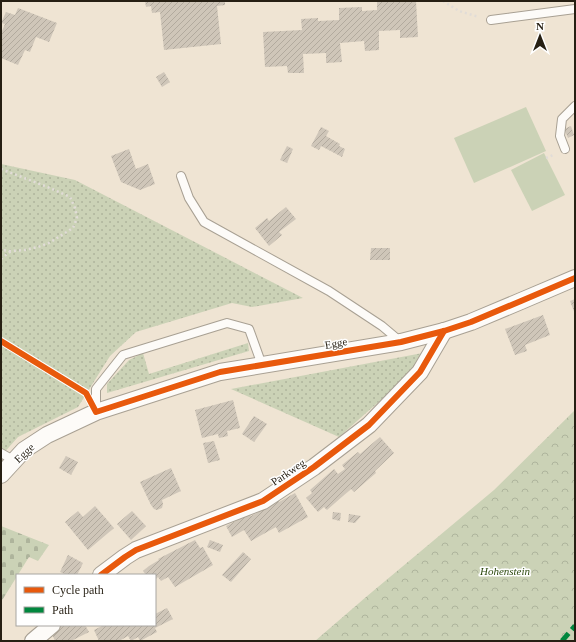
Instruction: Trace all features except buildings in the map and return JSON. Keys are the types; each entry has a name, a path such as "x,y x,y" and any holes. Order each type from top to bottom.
{"street":[{"name":"Egge","path":"1,475 24,450 47,434 96,412 220,372 401,342 444,330 471,322 575,278"},
{"name":"Parkweg","path":"103,574 136,550 263,501 314,467 370,425 420,372 444,330"},
{"path":"33,641 51,626"}],"lane":[{"path":"491,20 575,9"},
{"path":"565,149 560,136 562,119 575,106"},
{"path":"181,176 189,198 204,222 329,291 382,326 401,342"},
{"path":"96,412 96,389 123,355 227,323 249,329 262,365"},
{"path":"1,453 15,461"}],"path":[{"path":"443,1 459,11 491,20"},
{"path":"1,169 70,197 75,208 76,218 73,228 49,243 25,250 1,250"},
{"path":"1,259 12,251"}],"green space":[{"path":"526,107 546,151 474,183 454,138"},
{"path":"544,153 565,195 532,211 511,170"},
{"path":"1,164 75,180 303,298 252,307 232,303 136,332 110,356 78,407 18,437 1,456"},
{"path":"248,343 249,351 107,393 107,384 129,360 143,353 149,374"},
{"path":"428,352 383,398 339,437 231,389"},
{"name":"Hohenstein","path":"575,410 575,641 315,641 494,490"},
{"path":"1,526 49,545 38,561 29,557 18,574 16,574 16,578 1,602"}],"marked path":[{"path":"562,641 575,626"}],"cycle path":[{"path":"1,341 86,393 96,412 220,372 401,342 444,331 471,322 575,278"},
{"path":"102,574 136,550 263,501 314,467 369,425 420,372 444,331"}]}
